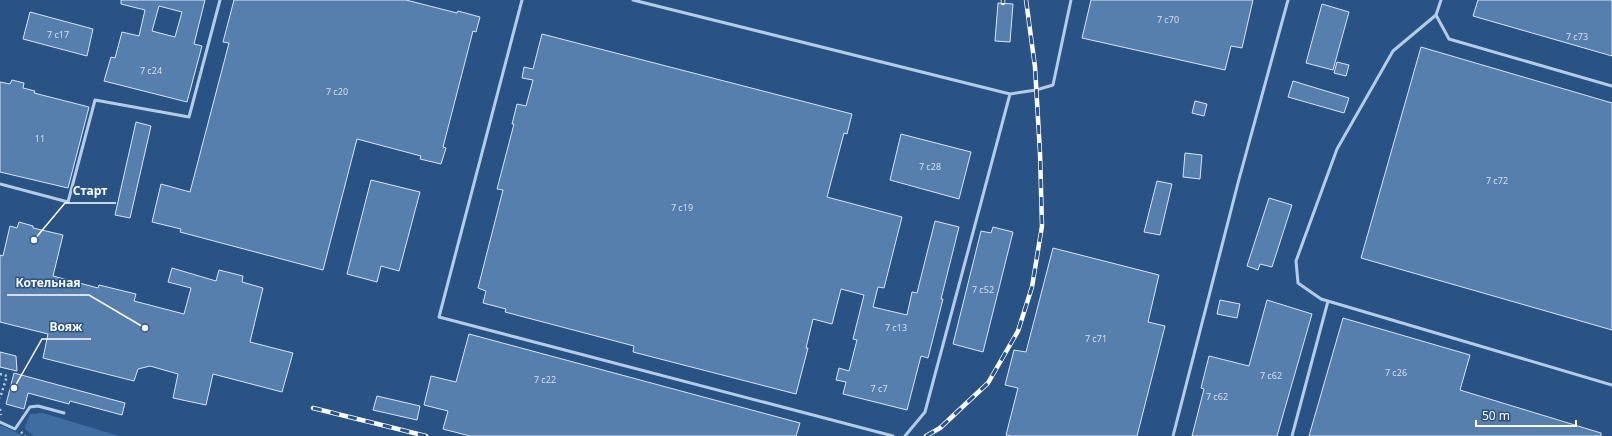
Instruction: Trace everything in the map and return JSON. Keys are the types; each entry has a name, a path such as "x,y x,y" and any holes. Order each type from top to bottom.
{"lane":[{"path":"0,184 68,202 95,100 189,117 220,0"},
{"path":"522,0 439,317 893,436"},
{"path":"634,0 1010,94 1036,90 1053,85 1070,0"},
{"path":"1173,436 1238,183 1288,0"},
{"path":"1441,0 1436,15 1393,51 1337,150 1296,261 1298,283 1321,299 1612,385"},
{"path":"1436,15 1449,39 1612,86"},
{"path":"905,436 925,412 1010,94"},
{"path":"1292,436 1328,301"},
{"path":"0,422 15,429 30,407 38,406 64,413"}],"path":[{"path":"0,374 7,376 0,398"},
{"path":"0,409 1,414"}],"shaded area":[{"path":"43,413 119,436 34,436 25,429 30,414"},
{"path":"0,426 3,426 23,436 0,436"}],"building":[{"path":"121,0 205,0 194,44 202,46 187,102 104,81 111,57 115,58 122,32 139,36 145,10 121,4","holes":["159,6 182,12 175,37 152,31"]},
{"path":"234,0 406,0 457,13 458,11 480,17 476,32 473,31 443,147 446,148 441,164 420,159 421,156 357,139 323,270 180,232 181,229 152,222 161,184 190,192 229,43 223,42"},
{"path":"1091,0 1253,0 1242,48 1231,46 1225,70 1082,38"},
{"path":"1478,0 1612,0 1612,56 1473,16"},
{"path":"998,3 1013,4 1010,42 995,41"},
{"path":"1322,4 1349,12 1333,70 1306,63"},
{"path":"30,12 93,29 87,56 23,39"},
{"path":"542,34 852,114 847,134 844,133 827,197 902,217 884,288 878,287 873,307 907,315 912,292 917,293 935,221 959,227 928,358 921,356 907,410 843,394 846,382 836,380 839,368 849,371 857,340 853,339 864,295 841,289 832,324 813,319 806,348 808,348 796,394 633,352 634,346 505,312 506,309 483,303 486,291 478,288 503,190 497,189 514,124 512,124 517,104 526,106 533,80 522,78 524,67 533,69"},
{"path":"1421,47 1612,103 1612,330 1361,258"},
{"path":"1337,62 1349,65 1346,76 1334,73"},
{"path":"12,80 24,83 23,88 35,91 34,93 89,107 68,188 0,172 0,82 10,84"},
{"path":"1293,81 1349,98 1344,113 1288,97"},
{"path":"1195,101 1207,104 1204,116 1192,113"},
{"path":"136,122 151,126 130,218 115,215"},
{"path":"901,134 971,152 959,199 890,180"},
{"path":"1185,153 1202,155 1200,179 1183,177"},
{"path":"371,180 420,192 399,271 381,266 377,282 347,274"},
{"path":"1157,181 1172,184 1160,235 1144,232"},
{"path":"1269,198 1292,205 1272,267 1260,264 1258,270 1247,266"},
{"path":"19,222 33,226 33,228 63,235 53,276 98,288 99,285 136,294 134,301 184,314 191,288 168,282 172,268 216,281 219,270 243,276 242,282 263,288 250,342 293,353 282,392 213,374 206,405 173,398 178,374 150,366 138,369 134,381 43,358 48,334 0,322 0,255 3,256 10,226 17,228"},
{"path":"993,227 1013,232 983,352 953,344 981,231 991,233"},
{"path":"1053,248 1159,275 1148,322 1165,326 1137,436 1006,435 1018,388 1005,385 1014,350 1026,352"},
{"path":"1220,300 1240,304 1237,318 1217,314"},
{"path":"1267,300 1312,314 1277,436 1192,436 1204,389 1201,388 1209,356 1249,366"},
{"path":"1343,318 1470,355 1460,390 1601,433 1601,436 1309,436"},
{"path":"469,334 800,423 796,436 470,436 443,429 448,411 424,405 431,376 456,382"},
{"path":"0,352 16,356 17,371 0,367"},
{"path":"14,373 125,403 122,415 70,401 69,404 28,393 24,409 6,404"},
{"path":"377,396 420,406 417,420 373,410"}],"railway":[{"path":"926,436 940,428 988,383 1018,331 1032,287 1042,226 1040,153 1035,67 1026,0"},
{"path":"313,408 426,436"}],"place":[{"name":"Старт","path":"34,240"},
{"name":"Котельная","path":"145,328"},
{"name":"Вояж","path":"14,388"}]}
